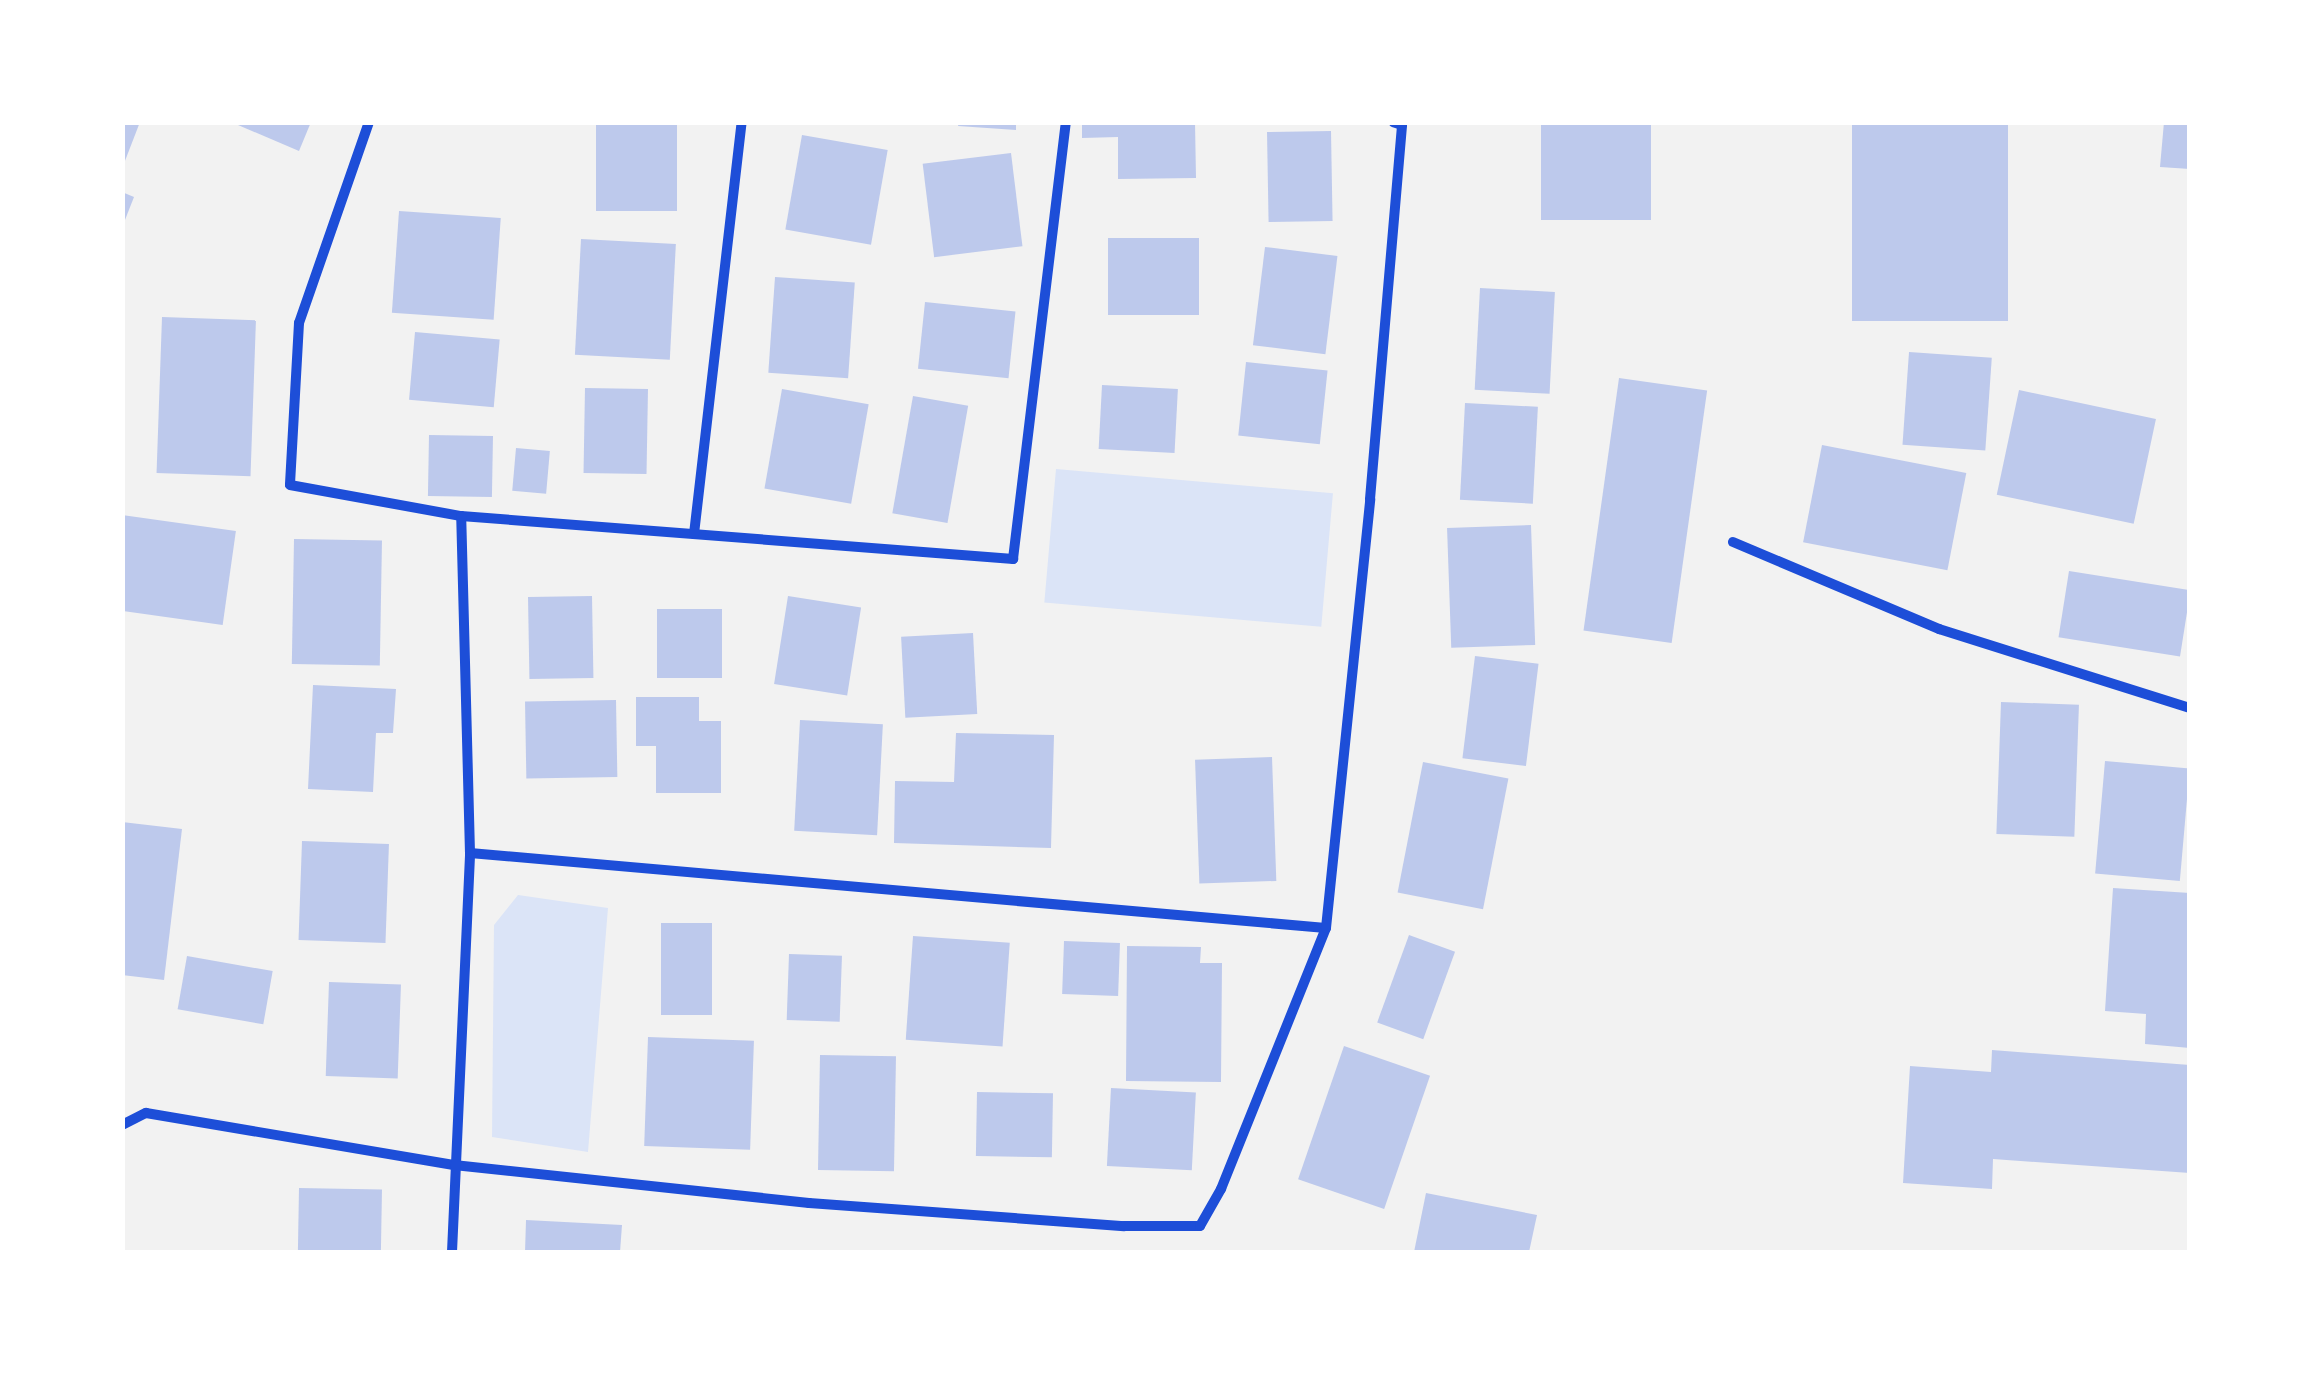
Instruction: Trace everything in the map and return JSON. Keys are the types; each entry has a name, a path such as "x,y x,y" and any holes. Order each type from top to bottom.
{"street":[{"path":"368,122 298,323 290,485 461,516 1014,559 1066,122"},
{"path":"694,534 742,122"},
{"path":"122,1125 146,1113 454,1165 810,1202 1124,1226 1200,1226 1221,1188 1326,928 1402,125 1393,122"},
{"path":"452,1252 470,853 461,516"},
{"path":"1732,542 1938,629 2190,708"},
{"path":"470,853 1326,928"}],"shaded area":[{"path":"1056,469 1333,493 1321,627 1044,602"},
{"path":"518,895 608,908 588,1152 492,1137 494,925"}],"building":[{"path":"122,122 140,122 123,166 122,166"},
{"path":"231,122 311,122 299,151"},
{"path":"596,122 677,122 677,211 596,211"},
{"path":"959,122 1016,122 1016,130 958,126"},
{"path":"1082,122 1195,122 1196,178 1118,179 1118,137 1082,138"},
{"path":"1541,122 1651,122 1651,220 1541,220"},
{"path":"1852,122 2008,122 2008,321 1852,321"},
{"path":"2164,122 2190,122 2190,169 2160,167"},
{"path":"1331,131 1333,221 1269,222 1267,132"},
{"path":"802,135 888,150 871,245 785,230"},
{"path":"1011,153 1022,246 934,257 923,164"},
{"path":"122,192 134,197 123,225 122,225"},
{"path":"399,211 501,218 494,320 392,313"},
{"path":"1108,238 1199,238 1199,315 1108,315"},
{"path":"581,239 676,244 670,360 575,355"},
{"path":"1265,247 1337,256 1325,354 1253,345"},
{"path":"775,277 855,283 848,378 768,373"},
{"path":"1480,288 1555,292 1550,394 1475,390"},
{"path":"925,302 1016,312 1008,378 918,369"},
{"path":"162,317 256,320 250,476 157,473"},
{"path":"415,332 500,339 494,407 409,400"},
{"path":"1909,352 1992,358 1985,451 1903,445"},
{"path":"1246,362 1328,371 1320,444 1238,436"},
{"path":"1619,378 1707,390 1672,643 1584,631"},
{"path":"1102,385 1178,389 1175,453 1099,449"},
{"path":"585,388 648,389 647,474 584,473"},
{"path":"782,389 869,404 851,504 764,488"},
{"path":"2019,390 2156,419 2134,524 1997,495"},
{"path":"913,396 968,406 947,523 892,513"},
{"path":"1465,403 1538,407 1533,504 1460,500"},
{"path":"429,435 493,436 492,497 428,496"},
{"path":"1822,445 1966,473 1947,570 1803,542"},
{"path":"516,448 550,451 546,494 512,491"},
{"path":"122,515 236,531 223,625 122,611"},
{"path":"1531,525 1535,645 1451,648 1447,528"},
{"path":"294,539 382,541 380,666 292,664"},
{"path":"2069,571 2190,590 2180,656 2059,637"},
{"path":"592,596 593,678 529,679 528,597"},
{"path":"788,596 861,608 847,695 774,684"},
{"path":"657,609 722,609 722,678 657,678"},
{"path":"973,633 977,714 905,718 901,637"},
{"path":"1475,656 1539,664 1526,766 1462,758"},
{"path":"313,685 396,689 393,733 376,733 373,792 308,789"},
{"path":"636,697 699,697 699,721 721,721 721,793 656,793 656,746 636,746"},
{"path":"616,700 617,777 526,779 525,702"},
{"path":"2001,702 2079,705 2074,837 1996,834"},
{"path":"800,720 883,724 877,835 794,831"},
{"path":"956,733 1054,735 1051,848 894,843 895,781 954,782"},
{"path":"1272,757 1276,881 1199,884 1195,760"},
{"path":"2105,761 2190,768 2180,881 2095,874"},
{"path":"1423,762 1508,779 1483,909 1398,893"},
{"path":"122,822 182,829 164,980 122,975"},
{"path":"302,841 389,844 385,943 299,940"},
{"path":"2113,888 2190,893 2190,1048 2145,1044 2146,1014 2105,1011"},
{"path":"661,923 712,923 712,1015 661,1015"},
{"path":"1409,935 1455,952 1423,1039 1377,1022"},
{"path":"913,936 1010,943 1003,1047 906,1040"},
{"path":"1064,941 1120,943 1118,996 1062,994"},
{"path":"1127,946 1201,947 1200,963 1222,963 1221,1082 1126,1081"},
{"path":"789,954 842,956 840,1022 787,1020"},
{"path":"187,956 273,971 263,1024 178,1009"},
{"path":"329,982 401,985 398,1078 326,1076"},
{"path":"648,1037 754,1041 750,1150 644,1146"},
{"path":"1344,1046 1430,1076 1384,1209 1298,1179"},
{"path":"1992,1050 2190,1065 2190,1173 1993,1159 1992,1189 1903,1183 1910,1066 1991,1072"},
{"path":"820,1055 896,1056 894,1171 818,1170"},
{"path":"1111,1088 1196,1092 1192,1170 1107,1166"},
{"path":"977,1092 1053,1093 1052,1157 976,1156"},
{"path":"299,1188 382,1189 381,1252 298,1252"},
{"path":"1426,1193 1537,1215 1529,1252 1414,1252"},
{"path":"526,1220 622,1225 620,1252 525,1252"}]}
